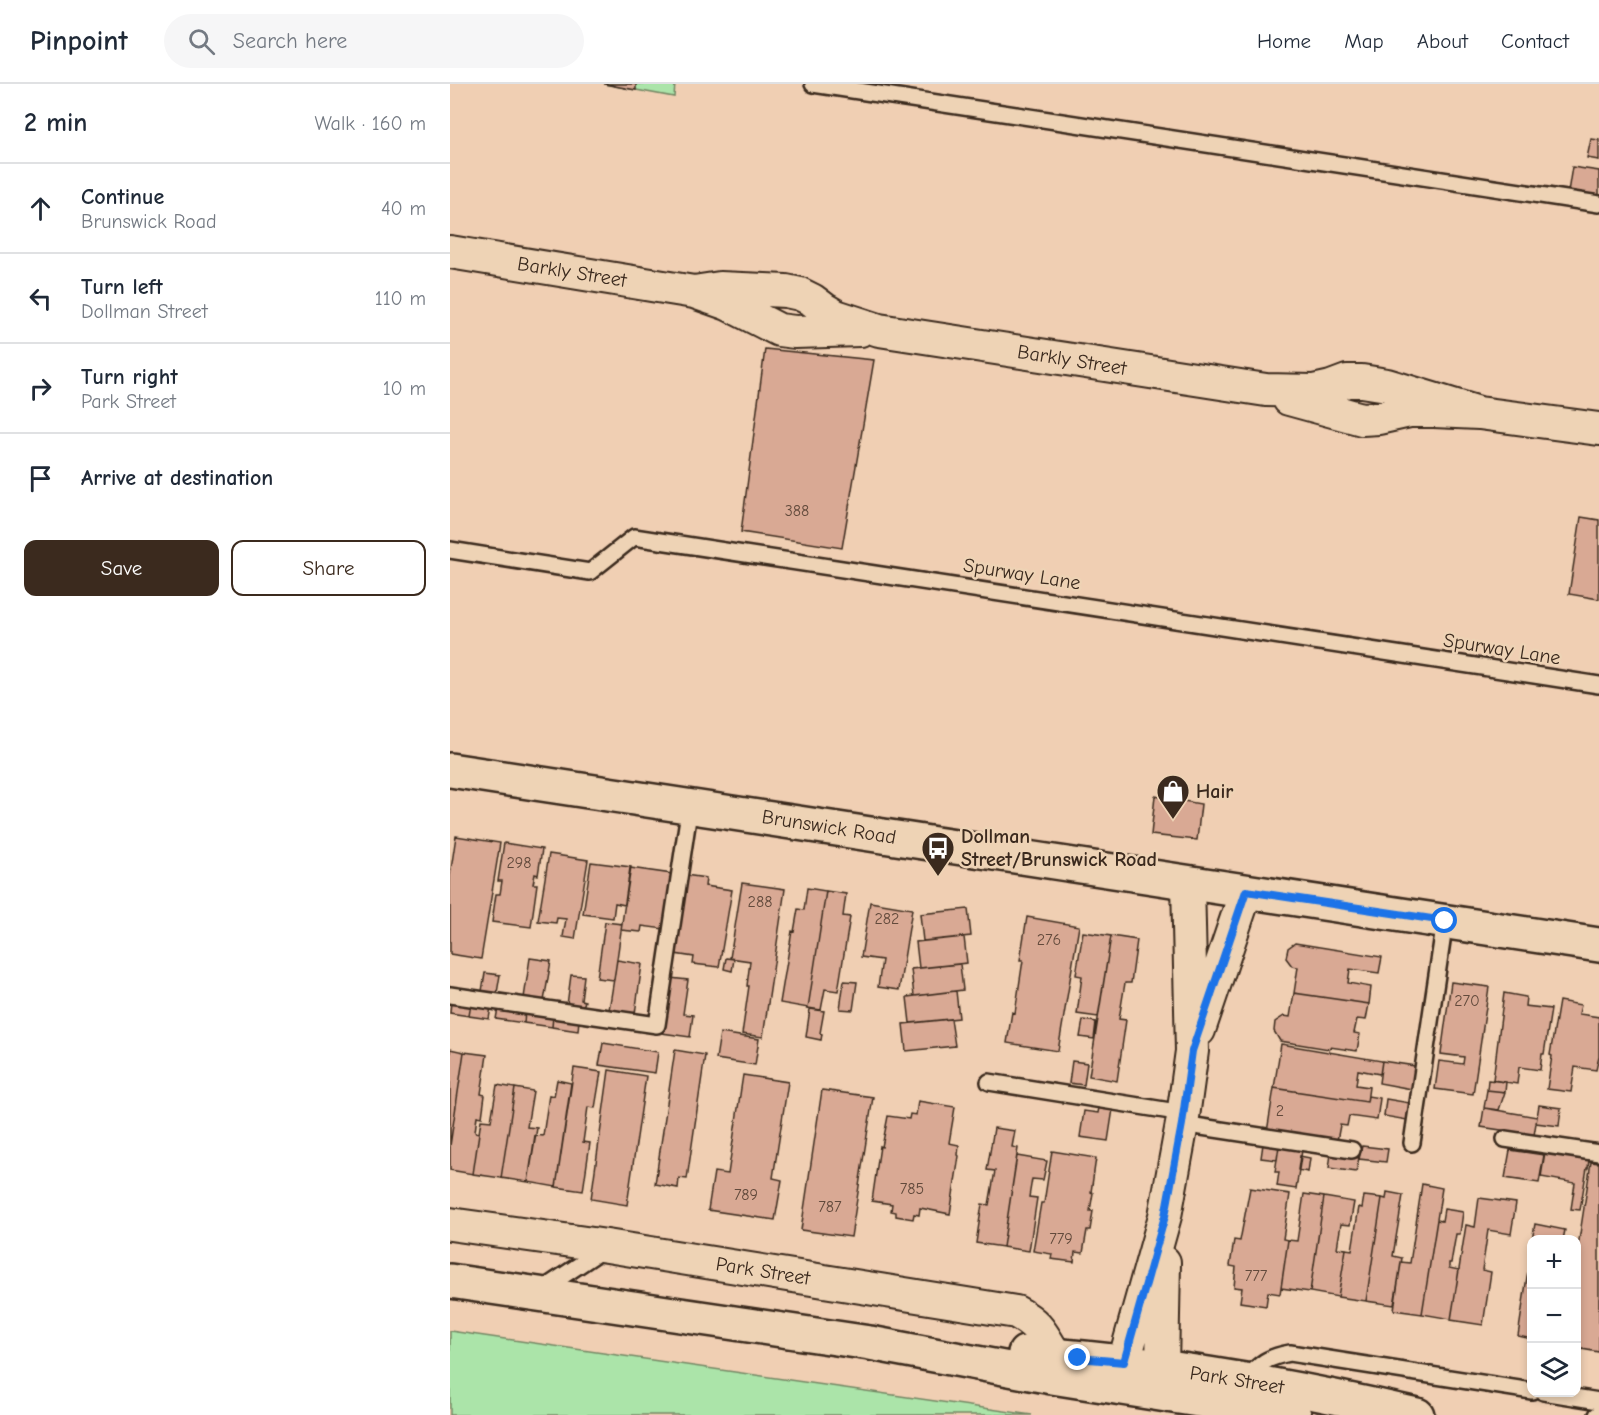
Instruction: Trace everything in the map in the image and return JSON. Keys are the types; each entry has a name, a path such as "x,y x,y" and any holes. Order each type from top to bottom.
{"street":[{"name":"Barkly Street","path":"450,252 694,292 728,304 779,330 795,332 879,330 1266,390 1313,392 1347,381 1362,381 1387,385 1479,413 1599,429"},
{"name":"Brunswick Road","path":"450,770 1599,945"},
{"path":"1122,1375 1165,1216 1183,1118 1192,1051 1188,883"},
{"path":"1192,1051 1246,891"},
{"path":"1160,1380 1165,1216"},
{"name":"Park Street","path":"450,1224 607,1246 1016,1312 1030,1319 1040,1330 1055,1355"},
{"name":"Park Street","path":"450,1281 870,1343 1052,1377 1122,1375"},
{"name":"Park Street","path":"870,1343 1055,1355 1122,1375 1236,1392 1340,1397 1416,1415"},
{"name":"Park Street","path":"1236,1392 1294,1415"}],"lane":[{"path":"813,84 1599,204"},
{"name":"Spurway Lane","path":"450,550 590,572 634,537 1599,685"},
{"path":"450,995 657,1025 690,805"},
{"path":"1412,1143 1445,921"},
{"path":"989,1082 1352,1150"},
{"path":"1505,1139 1599,1153"},
{"path":"537,1293 607,1246"},
{"path":"1236,1392 1262,1362 1275,1355 1290,1353 1527,1390"},
{"path":"1574,1397 1599,1401"}],"green space":[{"path":"604,84 675,84 674,97"},
{"path":"450,1331 1032,1415 450,1415"}],"building":[{"path":"604,84 636,84 636,90"},
{"path":"1591,139 1599,140 1599,160 1587,158"},
{"path":"1572,167 1599,171 1599,197 1568,192"},
{"path":"765,349 874,360 842,548 741,532"},
{"path":"1581,517 1599,520 1599,599 1569,594"},
{"path":"1155,796 1201,804 1197,840 1151,835"},
{"path":"456,836 500,843 481,959 450,954 450,876"},
{"path":"504,843 542,849 538,875 535,874 533,884 537,884 531,927 492,922 496,894 500,894 502,881 498,881"},
{"path":"549,854 588,860 575,939 563,937 566,919 557,918 556,923 538,921"},
{"path":"591,862 631,867 625,905 615,903 613,918 583,914"},
{"path":"630,868 672,874 664,929 642,926 641,932 621,930"},
{"path":"685,875 706,878 705,886 732,890 719,967 693,964 694,957 675,954"},
{"path":"742,883 785,889 763,1037 742,1034 750,961 730,958"},
{"path":"807,888 826,891 808,1008 780,1003 792,931 794,932 798,909 804,910"},
{"path":"826,891 846,894 843,916 850,917 838,991 825,989 821,1010 808,1008"},
{"path":"870,902 912,909 899,990 878,987 882,960 861,957"},
{"path":"968,909 971,936 923,941 920,914"},
{"path":"1027,917 1079,926 1058,1051 1007,1043 1012,1012 1015,1013"},
{"path":"605,922 622,924 614,980 597,978"},
{"path":"1083,932 1111,936 1098,1017 1077,1014 1082,976 1076,975"},
{"path":"1111,936 1137,940 1131,983 1125,983 1119,1019 1126,1020 1117,1081 1089,1076"},
{"path":"964,937 967,963 919,968 916,942"},
{"path":"1295,943 1382,957 1379,973 1350,969 1348,983 1371,987 1369,1004 1294,993 1298,967 1292,966 1286,958 1288,948"},
{"path":"530,958 551,961 544,1001 524,998"},
{"path":"726,958 734,959 732,971 724,969"},
{"path":"617,960 642,964 635,1014 609,1010"},
{"path":"960,964 963,990 914,996 911,969"},
{"path":"485,973 500,975 497,993 482,991"},
{"path":"571,975 584,976 581,1000 585,1001 583,1007 567,1005"},
{"path":"670,978 688,980 683,1014 693,1015 690,1037 662,1033"},
{"path":"844,981 857,982 853,1010 840,1009"},
{"path":"1451,982 1489,987 1473,1094 1435,1089 1439,1061 1463,1064 1464,1057 1441,1054"},
{"path":"956,991 959,1018 910,1023 907,997"},
{"path":"1294,993 1369,1004 1366,1020 1357,1019 1354,1033 1360,1034 1357,1051 1280,1041 1274,1031 1275,1022 1284,1016 1290,1017"},
{"path":"1504,993 1526,997 1525,1006 1551,1009 1540,1070 1519,1067 1517,1084 1493,1080"},
{"path":"451,1001 471,1004 469,1016 450,1013"},
{"path":"1559,1001 1581,1005 1579,1014 1599,1017 1599,1057 1596,1070 1575,1067 1571,1092 1547,1089"},
{"path":"471,1004 491,1007 489,1019 469,1016"},
{"path":"498,1008 525,1012 524,1023 496,1019"},
{"path":"810,1009 824,1011 821,1040 806,1037"},
{"path":"525,1012 553,1016 552,1027 524,1023"},
{"path":"553,1016 579,1020 578,1031 552,1027"},
{"path":"951,1019 955,1046 906,1051 903,1024"},
{"path":"1083,1020 1096,1022 1094,1039 1080,1037"},
{"path":"720,1033 759,1039 755,1065 716,1059"},
{"path":"603,1043 658,1052 655,1073 599,1065"},
{"path":"1281,1044 1382,1061 1380,1074 1358,1070 1356,1085 1369,1087 1367,1102 1274,1088"},
{"path":"450,1049 464,1052 450,1146"},
{"path":"675,1050 705,1055 687,1179 679,1178 678,1188 655,1184"},
{"path":"464,1052 487,1055 481,1094 485,1095 482,1117 477,1116 475,1132 479,1133 473,1174 450,1170 450,1146"},
{"path":"1072,1061 1087,1063 1084,1085 1069,1083"},
{"path":"1382,1061 1415,1066 1412,1089 1379,1083"},
{"path":"574,1068 601,1072 595,1108 588,1107 583,1142 590,1143 583,1191 556,1187"},
{"path":"609,1070 646,1076 627,1205 591,1199"},
{"path":"743,1075 788,1082 773,1178 782,1180 775,1220 708,1210 714,1172 728,1174"},
{"path":"557,1080 571,1083 556,1187 528,1182 535,1135 543,1136 549,1095 554,1096"},
{"path":"1488,1080 1506,1082 1505,1092 1487,1090"},
{"path":"497,1085 515,1088 501,1178 473,1174 481,1120 491,1121"},
{"path":"515,1088 533,1091 527,1127 537,1128 528,1182 501,1178"},
{"path":"1274,1088 1367,1102 1368,1096 1380,1098 1377,1120 1349,1116 1347,1126 1340,1125 1337,1141 1267,1132"},
{"path":"822,1090 873,1097 851,1237 801,1230"},
{"path":"1487,1090 1505,1092 1499,1110 1484,1108"},
{"path":"1386,1099 1410,1103 1407,1120 1384,1116"},
{"path":"918,1101 955,1107 949,1143 959,1145 959,1156 950,1214 920,1208 919,1215 914,1214 913,1219 896,1216 896,1212 891,1211 892,1204 872,1201 880,1146 882,1147 888,1116 909,1119 910,1114 916,1115"},
{"path":"1539,1105 1561,1108 1559,1126 1536,1123"},
{"path":"1099,1107 1113,1109 1108,1141 1080,1137 1084,1111 1098,1113"},
{"path":"1484,1108 1537,1117 1534,1135 1481,1127"},
{"path":"994,1128 1015,1131 1012,1147 1018,1148 1003,1247 976,1243 982,1204 989,1205 995,1171 987,1170"},
{"path":"1263,1144 1279,1146 1277,1160 1261,1158"},
{"path":"1279,1146 1302,1150 1296,1189 1277,1186 1279,1172 1275,1172"},
{"path":"1362,1146 1388,1149 1386,1162 1359,1159"},
{"path":"1510,1150 1544,1155 1539,1183 1505,1178"},
{"path":"1052,1151 1096,1158 1091,1192 1093,1193 1090,1211 1093,1211 1090,1230 1087,1230 1083,1253 1075,1252 1074,1262 1051,1259 1052,1254 1033,1251 1041,1203 1044,1203"},
{"path":"1545,1152 1589,1159 1580,1210 1571,1209 1575,1183 1541,1177"},
{"path":"1331,1154 1359,1158 1356,1172 1329,1168"},
{"path":"1017,1156 1047,1161 1043,1180 1032,1179 1029,1197 1037,1198 1029,1251 1003,1247"},
{"path":"1300,1156 1310,1158 1308,1172 1298,1170"},
{"path":"1591,1162 1599,1163 1599,1352 1581,1349 1580,1235"},
{"path":"1422,1184 1442,1188 1422,1314 1394,1310 1401,1262 1410,1263"},
{"path":"1250,1188 1290,1194 1283,1239 1288,1240 1280,1294 1268,1292 1266,1306 1240,1302 1242,1288 1234,1287 1236,1267 1230,1266 1234,1240 1240,1241"},
{"path":"1387,1192 1403,1195 1393,1256 1402,1258 1394,1305 1366,1301 1382,1198 1386,1199"},
{"path":"1304,1194 1324,1197 1310,1292 1281,1288 1288,1240 1297,1241"},
{"path":"1364,1196 1382,1198 1366,1301 1338,1297 1346,1249 1352,1250 1359,1207 1362,1208"},
{"path":"1324,1197 1354,1202 1350,1225 1341,1224 1337,1248 1346,1249 1338,1297 1310,1292"},
{"path":"1479,1198 1516,1203 1511,1234 1488,1230 1482,1270 1491,1272 1483,1325 1451,1320 1466,1225 1475,1227"},
{"path":"1444,1209 1463,1212 1460,1234 1456,1234 1451,1263 1449,1263 1449,1268 1459,1270 1451,1319 1422,1314 1437,1220 1442,1221"},
{"path":"1535,1224 1565,1230 1564,1235 1533,1235"},
{"path":"1527,1277 1527,1338 1518,1336"}],"place":[{"name":"Hair","path":"1173,820"},
{"name":"Dollman Street/Brunswick Road","path":"938,877"}],"route":[{"path":"1078,1358 1124,1362 1165,1216 1182,1124 1192,1051 1246,891 1445,921"}]}
